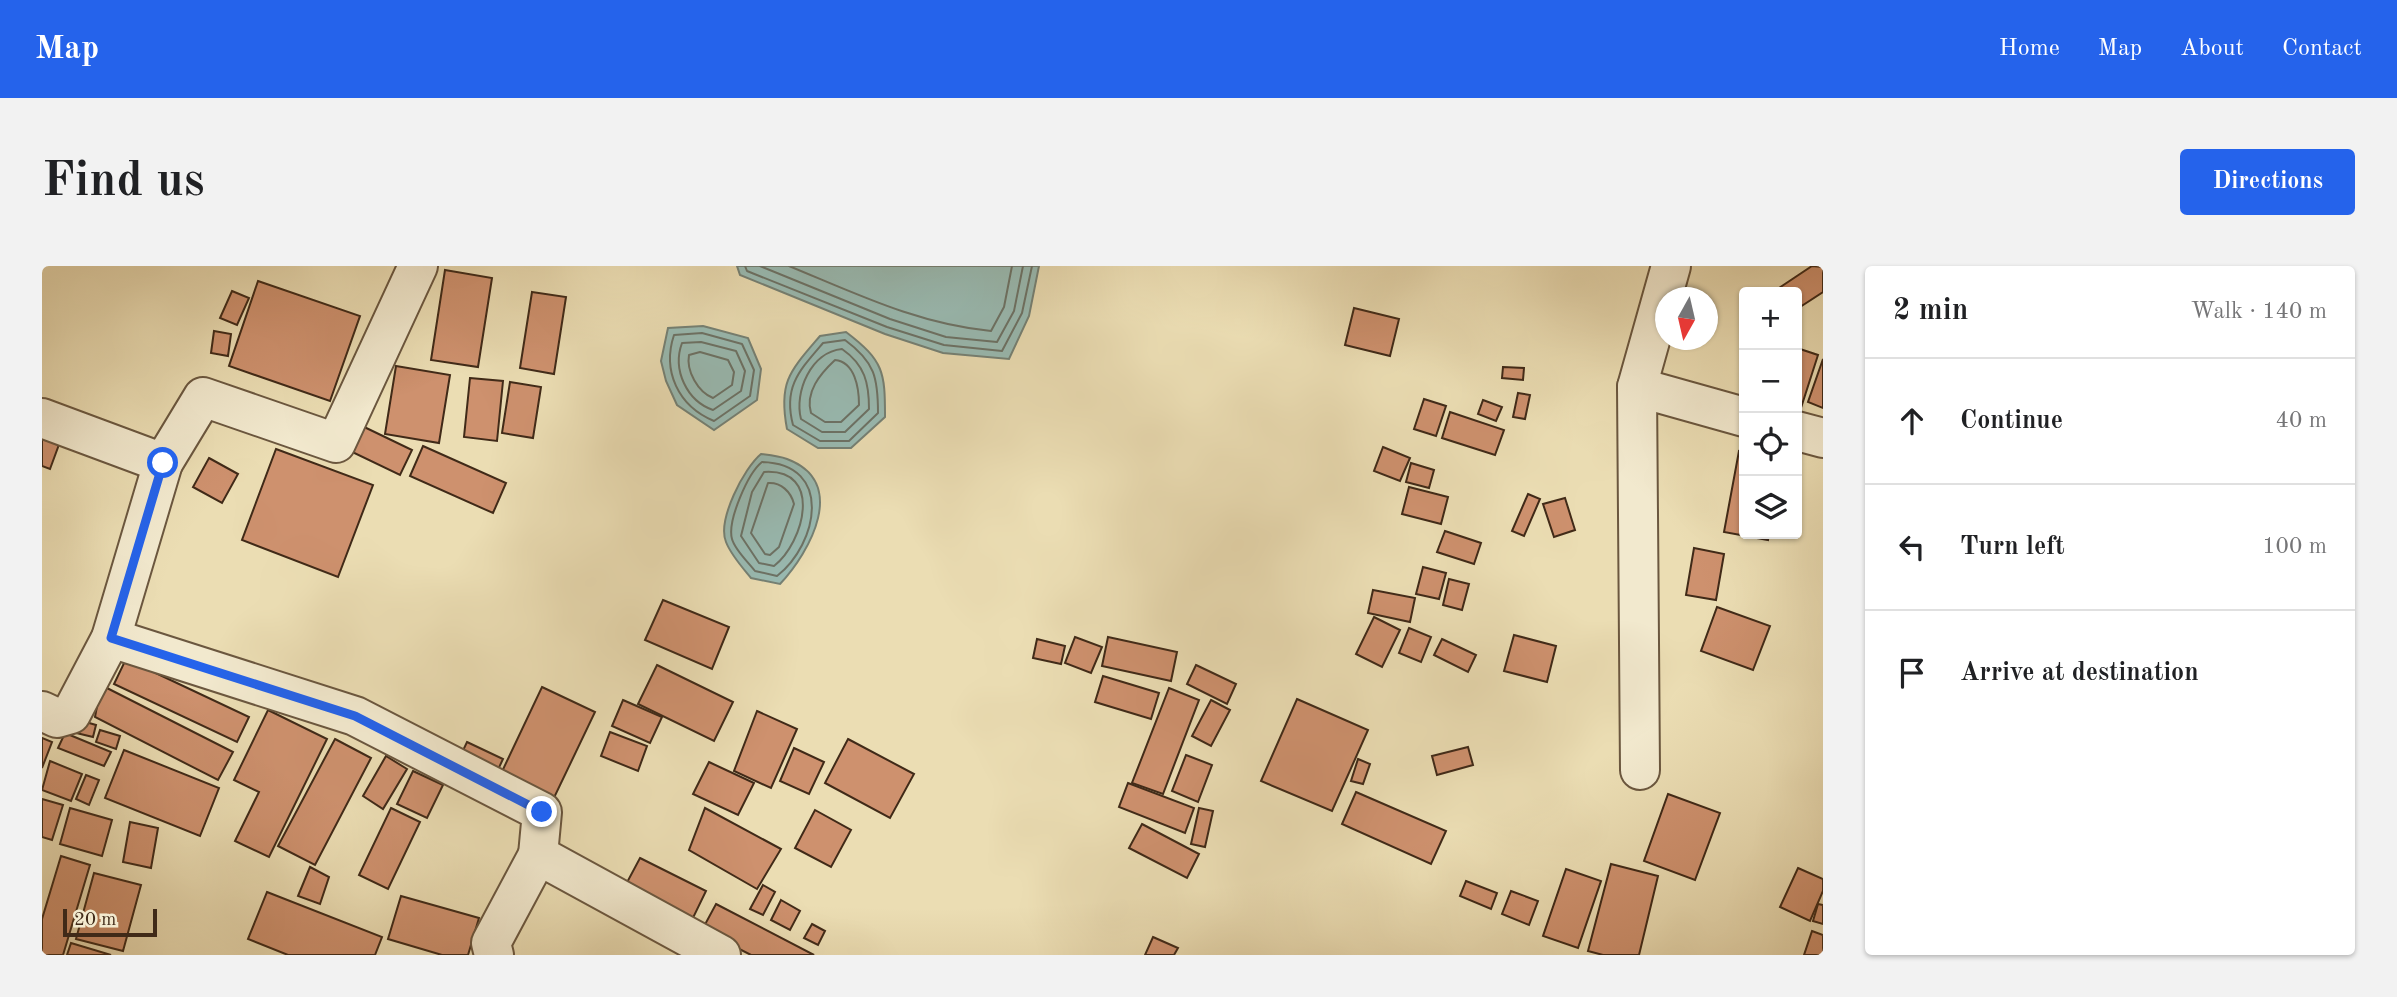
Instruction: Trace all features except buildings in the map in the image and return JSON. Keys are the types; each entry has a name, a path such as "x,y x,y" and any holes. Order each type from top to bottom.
{"street":[{"path":"42,711 57,718 71,714 111,638 163,463 203,397 336,443 418,266"},
{"path":"1640,770 1637,387 1671,266"},
{"path":"1637,387 1739,416"},
{"path":"42,418 163,463"},
{"path":"1802,432 1823,438"},
{"path":"111,638 366,722 542,812 538,855 491,943 494,955"},
{"path":"538,855 721,955"}],"water":[{"path":"737,266 1039,266 1029,316 1009,359 943,353 885,334 740,275"},
{"path":"703,326 748,338 761,369 757,400 714,430 677,405 666,381 661,361 668,328"},
{"path":"846,332 868,351 880,369 885,417 851,448 818,448 787,429 784,400 786,388 794,368 820,336"},
{"path":"761,454 787,459 806,470 816,484 820,500 812,536 780,584 751,578 731,552 724,532 729,508 740,482"}],"route":[{"path":"163,463 111,638 355,716 542,812"}]}
